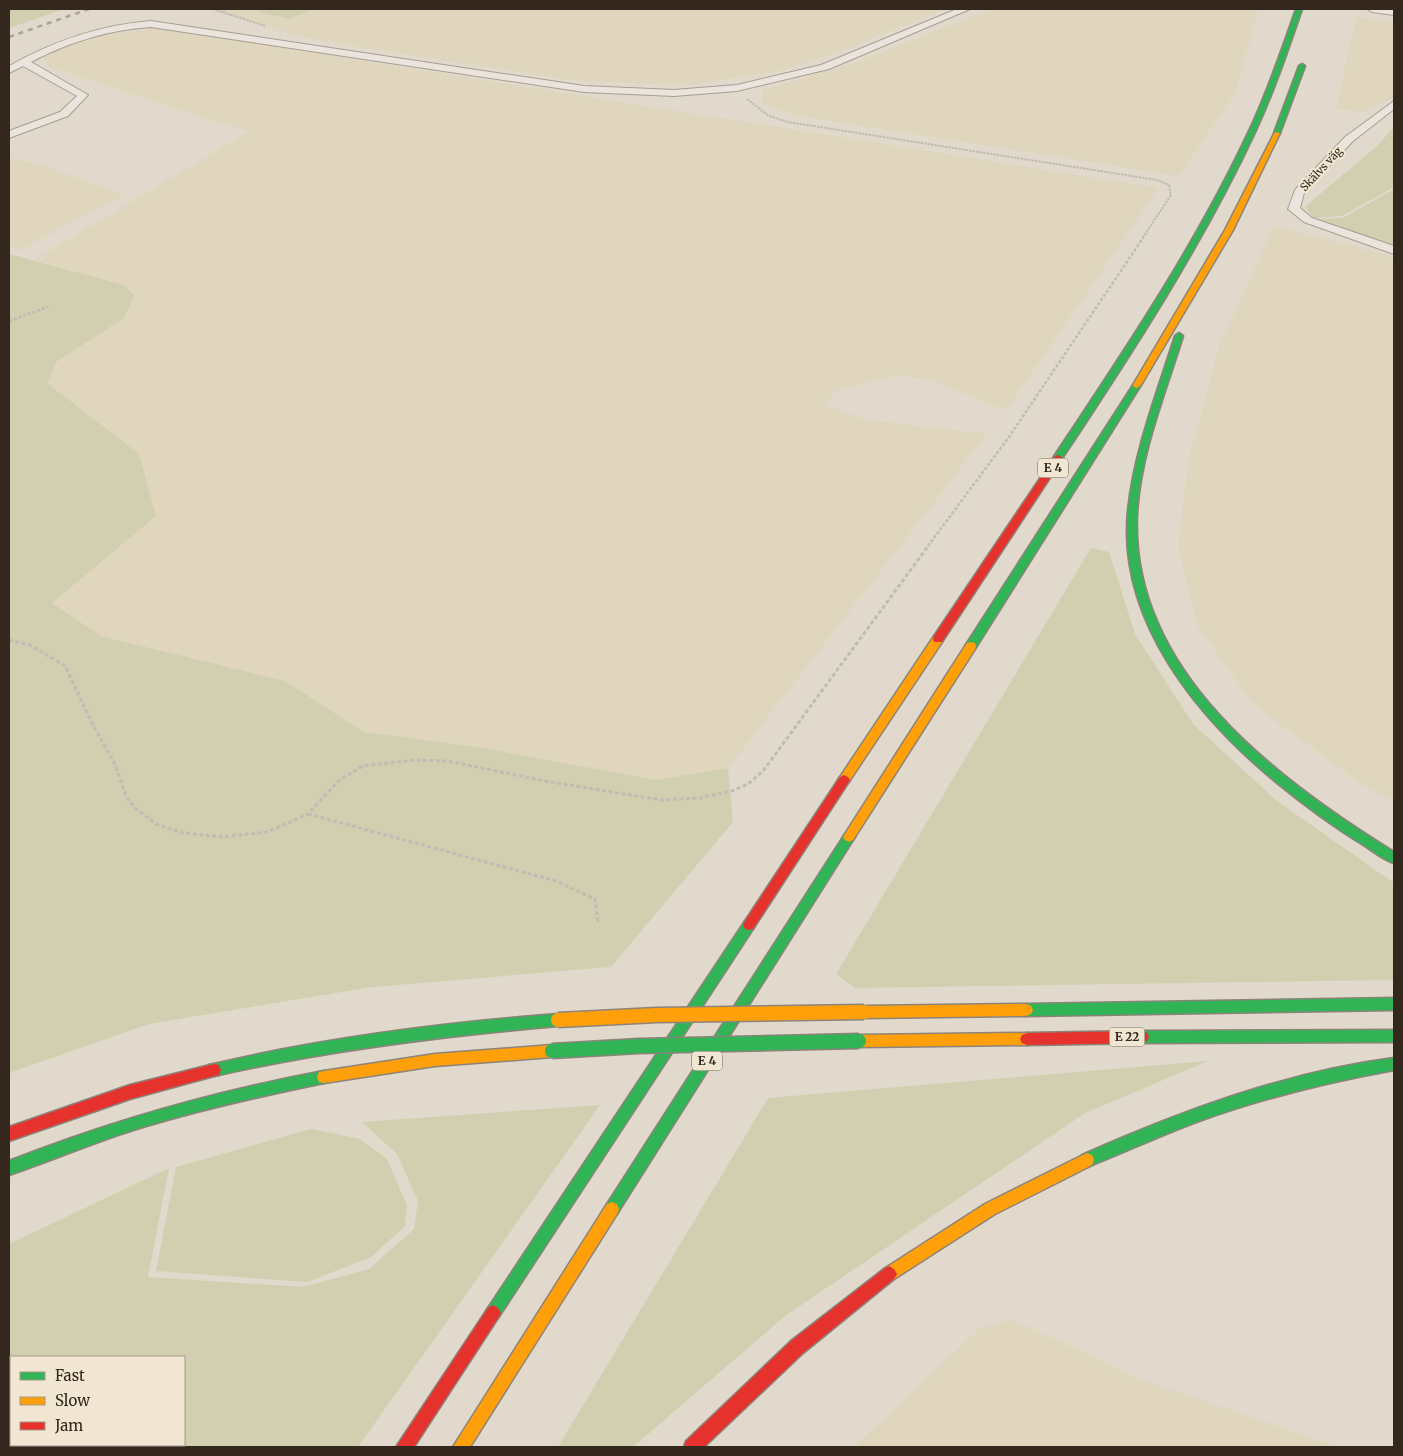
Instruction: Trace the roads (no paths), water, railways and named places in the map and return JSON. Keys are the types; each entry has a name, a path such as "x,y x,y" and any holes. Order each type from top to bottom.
{"highway":[{"name":"E 4","path":"404,1447 968,593 1081,427 1185,260 1251,141 1278,78 1300,9"},
{"name":"E 4","path":"461,1447 1190,301 1250,194 1272,144 1306,56"},
{"path":"1190,301 1141,466 1132,539 1135,566 1142,595 1156,630 1176,667 1200,699 1228,731 1290,788 1330,818 1394,858"},
{"path":"9,1134 92,1104 161,1083 255,1059 318,1046 414,1032 558,1020 657,1015 1394,1004"},
{"name":"E 22","path":"9,1168 83,1139 155,1115 260,1089 436,1060 640,1046 1300,1035 1394,1036"},
{"path":"692,1447 729,1409 822,1325 911,1258 1006,1200 1099,1152 1196,1114 1285,1087 1394,1064"},
{"path":"394,1447 442,1390"}],"street":[{"path":"9,70 60,42 81,34 128,25 151,24 584,90 674,93 737,88 825,67 965,9"},
{"path":"1372,9 1394,12"},
{"path":"9,135 64,114 84,94 23,62"},
{"name":"Skälvs väg","path":"1394,104 1349,139 1299,192 1294,209 1308,220 1394,250"}],"railway":[{"path":"9,37 89,9"}]}
